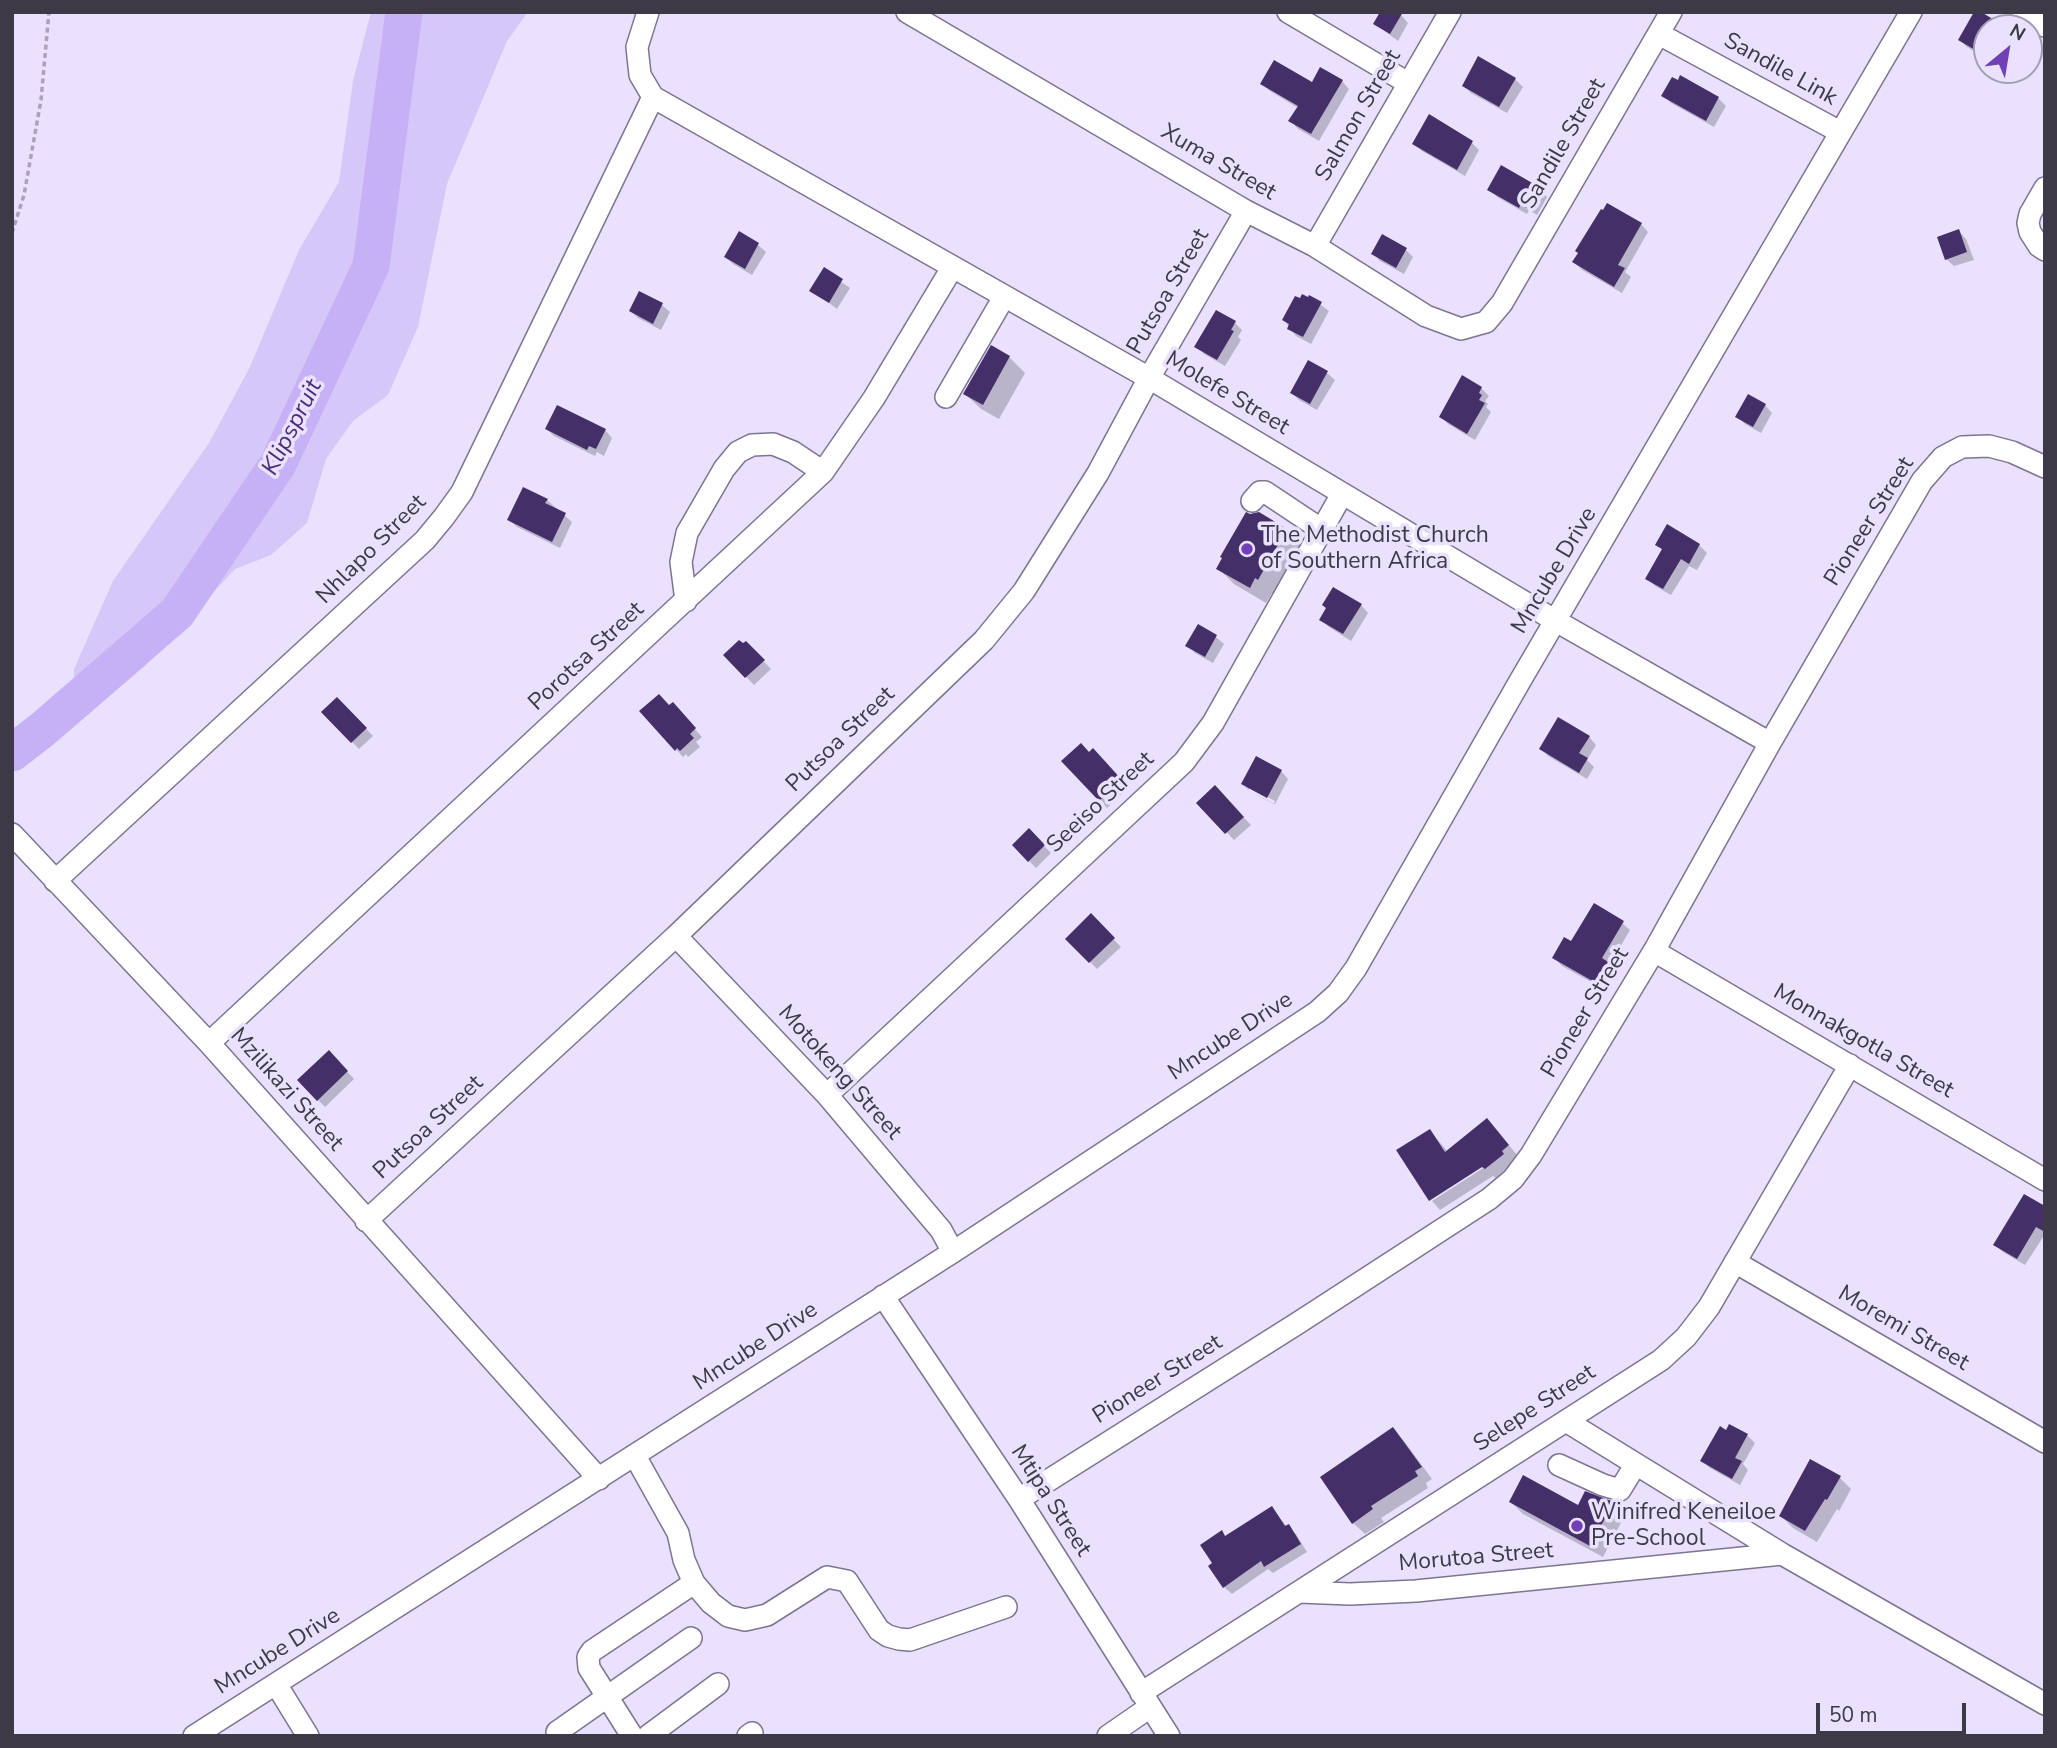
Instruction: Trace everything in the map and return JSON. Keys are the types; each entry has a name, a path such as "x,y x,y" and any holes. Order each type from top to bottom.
{"street":[{"path":"648,12 638,47 640,75 653,97"},
{"name":"Xuma Street","path":"907,12 1247,211 1315,246 1426,316 1461,328 1486,322 1502,303"},
{"path":"1288,12 1408,83"},
{"name":"Salmon Street","path":"1315,246 1450,12"},
{"name":"Sandile Street","path":"1502,303 1671,12"},
{"name":"Mncube Drive","path":"194,1736 953,1252 1317,1012 1338,993 1356,968 1380,922 1911,12"},
{"path":"2022,12 2045,26"},
{"name":"Sandile Link","path":"1659,33 1840,132"},
{"name":"Molefe Street","path":"653,97 1149,378 1556,621 1770,743"},
{"name":"Nhlapo Street","path":"55,881 415,550 444,517 463,492 653,97"},
{"path":"2045,188 2028,223 2030,232 2045,250"},
{"name":"Putsoa Street","path":"366,1221 676,936 984,640 1024,591 1098,473 1149,378 1247,211"},
{"name":"Porotsa Street","path":"209,1043 823,472 868,408 952,268"},
{"path":"946,397 1004,297"},
{"path":"686,601 681,562 687,533 724,469 738,452 752,444 773,444 793,452 823,472"},
{"name":"Pioneer Street","path":"1019,1499 1298,1323 1489,1199 1513,1179 1531,1155 1654,951 1770,743 1922,481 1943,457 1962,447 1989,446 2012,452 2045,467"},
{"path":"1252,501 1260,492 1265,492 1322,530"},
{"name":"Seeiso Street","path":"827,1095 1184,762 1213,723 1342,494"},
{"name":"Mzilikazi Street","path":"12,834 209,1043 599,1479"},
{"name":"Motokeng Street","path":"676,936 827,1095 941,1230 953,1252"},
{"name":"Monnakgotla Street","path":"1654,951 2045,1180"},
{"name":"Selepe Street","path":"1108,1736 1146,1700 1299,1592 1661,1360 1686,1337 1709,1307 1850,1065"},
{"name":"Moremi Street","path":"1735,1262 2045,1442"},
{"name":"Mtipa Street","path":"883,1296 1019,1499 1169,1736"},
{"path":"1566,1421 1782,1554 2045,1704"},
{"path":"635,1456 678,1534 684,1560 694,1583 711,1603 728,1616 745,1620 766,1615 821,1579 837,1578 847,1581 855,1590 879,1630 888,1636 910,1640 1006,1607"},
{"path":"1559,1465 1620,1490 1636,1464"},
{"name":"Morutoa Street","path":"1299,1592 1350,1594 1416,1591 1782,1554"},
{"path":"632,1736 587,1663 589,1654 694,1583"},
{"path":"557,1732 691,1638"},
{"path":"276,1684 308,1736"},
{"path":"648,1736 718,1684"}],"path":[{"path":"12,233 23,195 41,100 49,12"}],"shaded area":[{"path":"371,12 528,12 507,41 447,184 418,327 388,395 353,421 326,459 307,523 271,555 235,569 146,665 69,731 75,702 74,669 113,581 209,443 249,369 299,250 339,182 353,81"}],"building":[{"path":"1380,12 1403,12 1390,34 1373,24"},
{"path":"1974,12 1984,14 1973,14 1973,49 1958,40"},
{"path":"1478,56 1516,78 1499,107 1462,86"},
{"path":"1274,60 1312,82 1320,67 1343,80 1311,134 1288,121 1298,106 1260,84"},
{"path":"1680,75 1719,97 1706,121 1661,96 1672,77 1678,80"},
{"path":"1429,114 1473,141 1457,170 1412,144"},
{"path":"1501,165 1541,188 1529,209 1521,204 1519,208 1487,190"},
{"path":"1607,203 1642,223 1618,265 1625,268 1614,287 1572,262 1578,253 1575,251"},
{"path":"1959,229 1967,252 1945,260 1937,237"},
{"path":"739,231 759,243 745,269 724,257"},
{"path":"1382,234 1407,248 1396,268 1371,254"},
{"path":"824,267 843,279 829,303 809,291"},
{"path":"639,291 663,303 653,324 629,311"},
{"path":"1302,294 1322,302 1303,337 1287,329 1289,324 1282,320 1295,296 1300,298"},
{"path":"1216,310 1236,321 1231,330 1234,331 1217,360 1194,347"},
{"path":"991,345 1010,356 983,405 963,394"},
{"path":"1308,360 1328,371 1310,404 1290,393"},
{"path":"1462,375 1482,387 1479,400 1485,403 1467,434 1439,417"},
{"path":"1748,394 1766,404 1753,427 1735,417"},
{"path":"557,405 606,429 596,449 589,446 587,450 545,429"},
{"path":"523,487 548,499 545,503 566,513 552,542 507,520"},
{"name":"The Methodist Church of Southern Africa","path":"1246,512 1259,512 1287,529 1258,580 1255,578 1250,588 1216,569"},
{"path":"1667,524 1700,544 1689,564 1681,559 1663,589 1645,579 1662,549 1655,545"},
{"path":"1333,587 1362,604 1343,634 1319,620 1326,608 1322,605"},
{"path":"1198,624 1217,635 1205,657 1185,646"},
{"path":"739,640 743,643 746,641 765,660 745,678 723,655"},
{"path":"659,694 669,705 673,702 696,728 690,734 694,738 680,751 677,748 675,751 639,711"},
{"path":"337,697 367,728 351,743 321,712"},
{"path":"1558,717 1590,736 1579,753 1588,758 1579,773 1539,749"},
{"path":"1081,743 1089,752 1093,748 1122,780 1099,801 1061,761"},
{"path":"1256,756 1282,770 1267,798 1241,784"},
{"path":"1215,785 1244,817 1225,834 1196,803"},
{"path":"1029,828 1045,845 1028,862 1012,845"},
{"path":"1594,903 1624,921 1602,958 1608,962 1596,983 1552,958 1564,937 1571,941"},
{"path":"1091,913 1115,938 1089,963 1065,939"},
{"path":"329,1050 348,1071 317,1101 297,1080"},
{"path":"1487,1118 1509,1145 1502,1151 1504,1154 1485,1169 1482,1167 1429,1201 1396,1150 1430,1129 1445,1152"},
{"path":"2024,1194 2045,1206 2045,1232 2036,1227 2017,1259 1993,1245"},
{"path":"1729,1424 1748,1434 1735,1458 1742,1461 1732,1479 1700,1461 1720,1426 1726,1430"},
{"path":"1393,1427 1422,1467 1415,1471 1418,1476 1371,1506 1373,1509 1352,1524 1320,1477"},
{"path":"1810,1459 1841,1476 1805,1531 1779,1516"},
{"name":"Winifred Keneiloe Pre-School","path":"1523,1475 1578,1505 1585,1491 1614,1502 1590,1546 1509,1502"},
{"path":"1272,1506 1285,1526 1289,1524 1301,1544 1264,1567 1261,1561 1223,1588 1208,1566 1212,1563 1200,1545 1222,1530 1225,1536"}],"waterway":[{"name":"Klipspruit","path":"12,753 177,613 278,464 371,266 404,12"}],"place":[{"name":"The Methodist Church of Southern Africa","path":"1247,549"},
{"name":"Winifred Keneiloe Pre-School","path":"1577,1526"}]}
